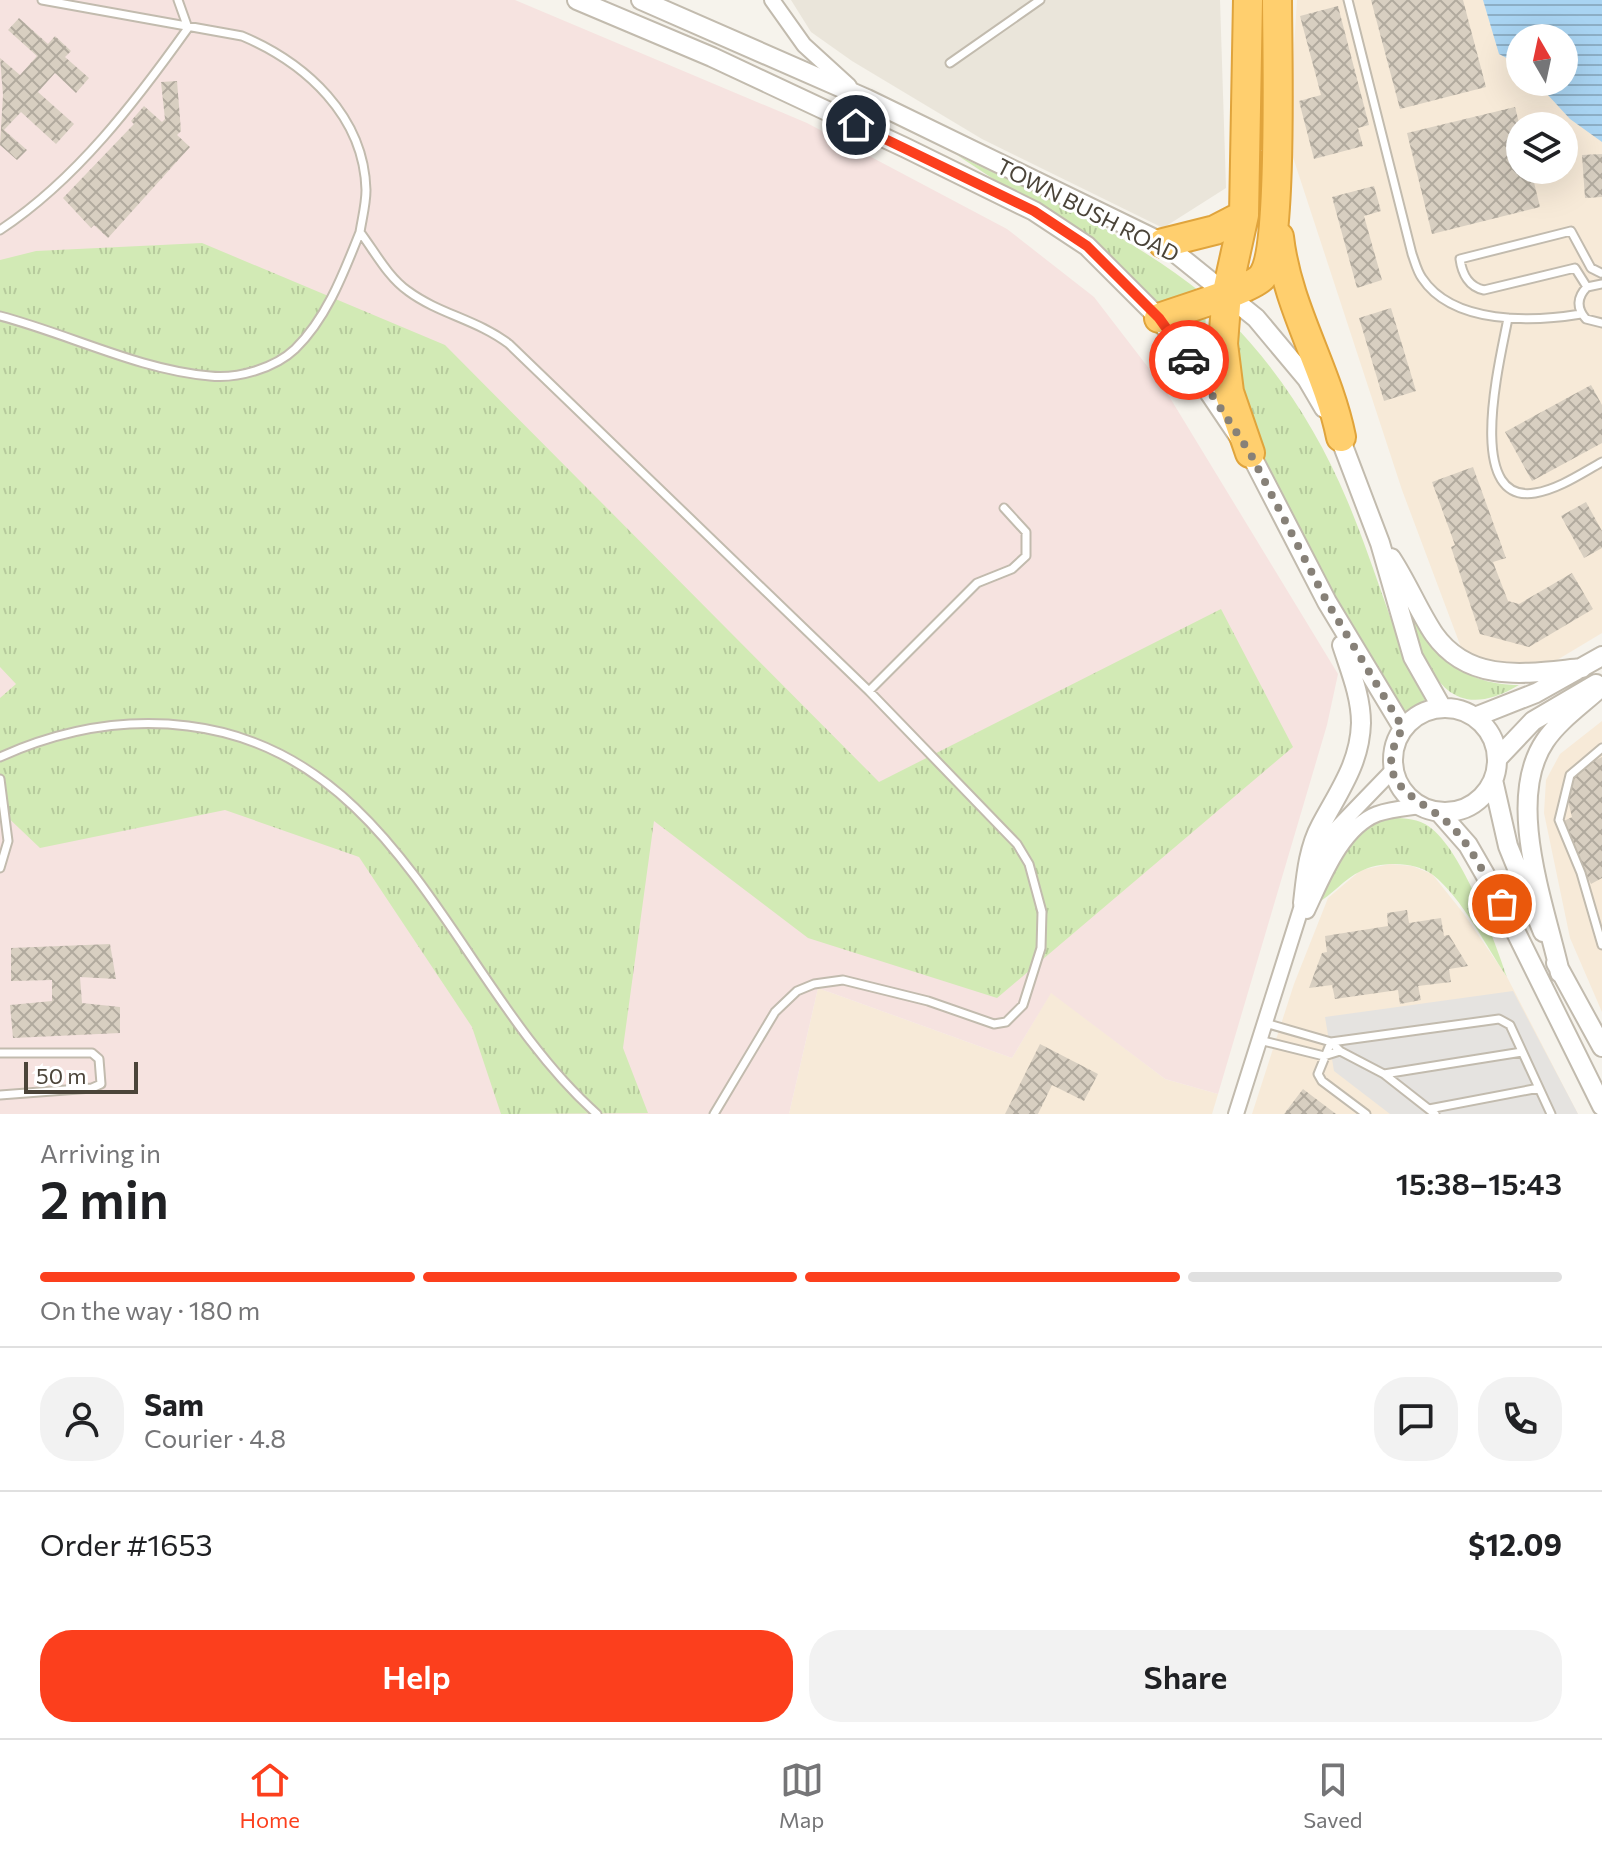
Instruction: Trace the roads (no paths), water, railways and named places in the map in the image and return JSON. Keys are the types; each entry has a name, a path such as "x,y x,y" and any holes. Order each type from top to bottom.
{"highway":[{"path":"1248,0 1244,215 1227,292 1223,344 1226,375 1250,453"},
{"path":"1159,318 1248,287 1266,270 1274,188 1277,0"},
{"path":"1274,188 1285,275 1334,401 1341,437"},
{"path":"1163,243 1215,230 1244,215"}],"street":[{"name":"TOWN BUSH ROAD","path":"577,0 630,25 712,57 1034,211 1087,246 1159,318 1250,453 1327,602 1403,728"},
{"name":"TOWN BUSH ROAD","path":"641,0 669,5 1163,243 1227,292 1256,318 1307,379 1341,437 1380,543 1413,657 1442,708"},
{"path":"772,0 820,63 867,99"},
{"path":"630,25 669,5 678,33 712,57"},
{"path":"1380,543 1435,635 1457,657 1487,672 1503,674 1582,668"},
{"path":"1303,903 1308,862 1320,826 1350,775 1361,722 1357,692 1327,602"},
{"path":"1475,717 1536,693 1602,656"},
{"path":"1497,759 1533,721 1602,684"},
{"path":"1560,973 1528,831 1531,773 1546,739 1602,684"},
{"path":"1602,1047 1560,973 1508,846 1493,780 1497,759 1491,735 1475,717 1442,708 1420,714 1403,728 1394,748 1393,770 1403,791 1430,809 1468,845 1502,904 1602,1106"},
{"path":"1236,1114 1316,860 1336,829 1393,770"},
{"path":"1292,940 1350,835 1375,815 1465,808 1477,801 1493,780"}],"lane":[{"path":"0,316 141,360 208,376 247,373 295,350 330,301 360,232 366,192 364,165 342,110 316,83 270,48 242,36 42,0"},
{"path":"178,0 188,28"},
{"path":"950,63 1040,0"},
{"path":"1348,0 1412,254 1422,278 1436,293 1462,307 1508,318 1545,320 1581,314 1594,323 1602,323"},
{"path":"0,230 36,206 113,125 188,28"},
{"path":"1581,314 1579,299 1595,285 1602,273 1591,268 1571,231 1460,259 1468,281 1474,288 1484,290 1575,268 1595,285"},
{"path":"360,232 407,291 443,311 477,323 509,344 869,691 991,813 1029,864 1042,912 1043,933 1038,964 1023,1005 1006,1022 994,1024 928,1001 843,980 814,984 797,991 775,1012 714,1114"},
{"path":"1508,318 1491,419 1490,454 1494,465 1514,489 1530,494 1547,490 1602,462"},
{"path":"869,691 977,583 1012,569 1026,556 1026,532 1004,508"},
{"path":"0,757 35,741 116,723 157,722 210,729 273,748 355,805 420,883 520,1029 572,1092 597,1114"},
{"path":"1602,748 1570,775 1559,820 1581,873 1602,945"},
{"path":"0,779 8,841 0,868"},
{"path":"1265,1023 1331,1042 1499,1019 1510,1025 1551,1114"},
{"path":"1259,1040 1324,1056 1340,1051"},
{"path":"1331,1042 1340,1051 1384,1074 1432,1112 1539,1088"},
{"path":"1331,1042 1318,1074 1322,1081 1366,1114"},
{"path":"1384,1074 1522,1052"},
{"path":"0,1053 92,1053 99,1059 101,1084 92,1088 0,1095"}],"water":[{"path":"1483,0 1602,0 1602,142 1578,125 1578,112 1564,112 1549,96 1578,96 1578,24 1506,24 1506,58 1499,54"}]}
